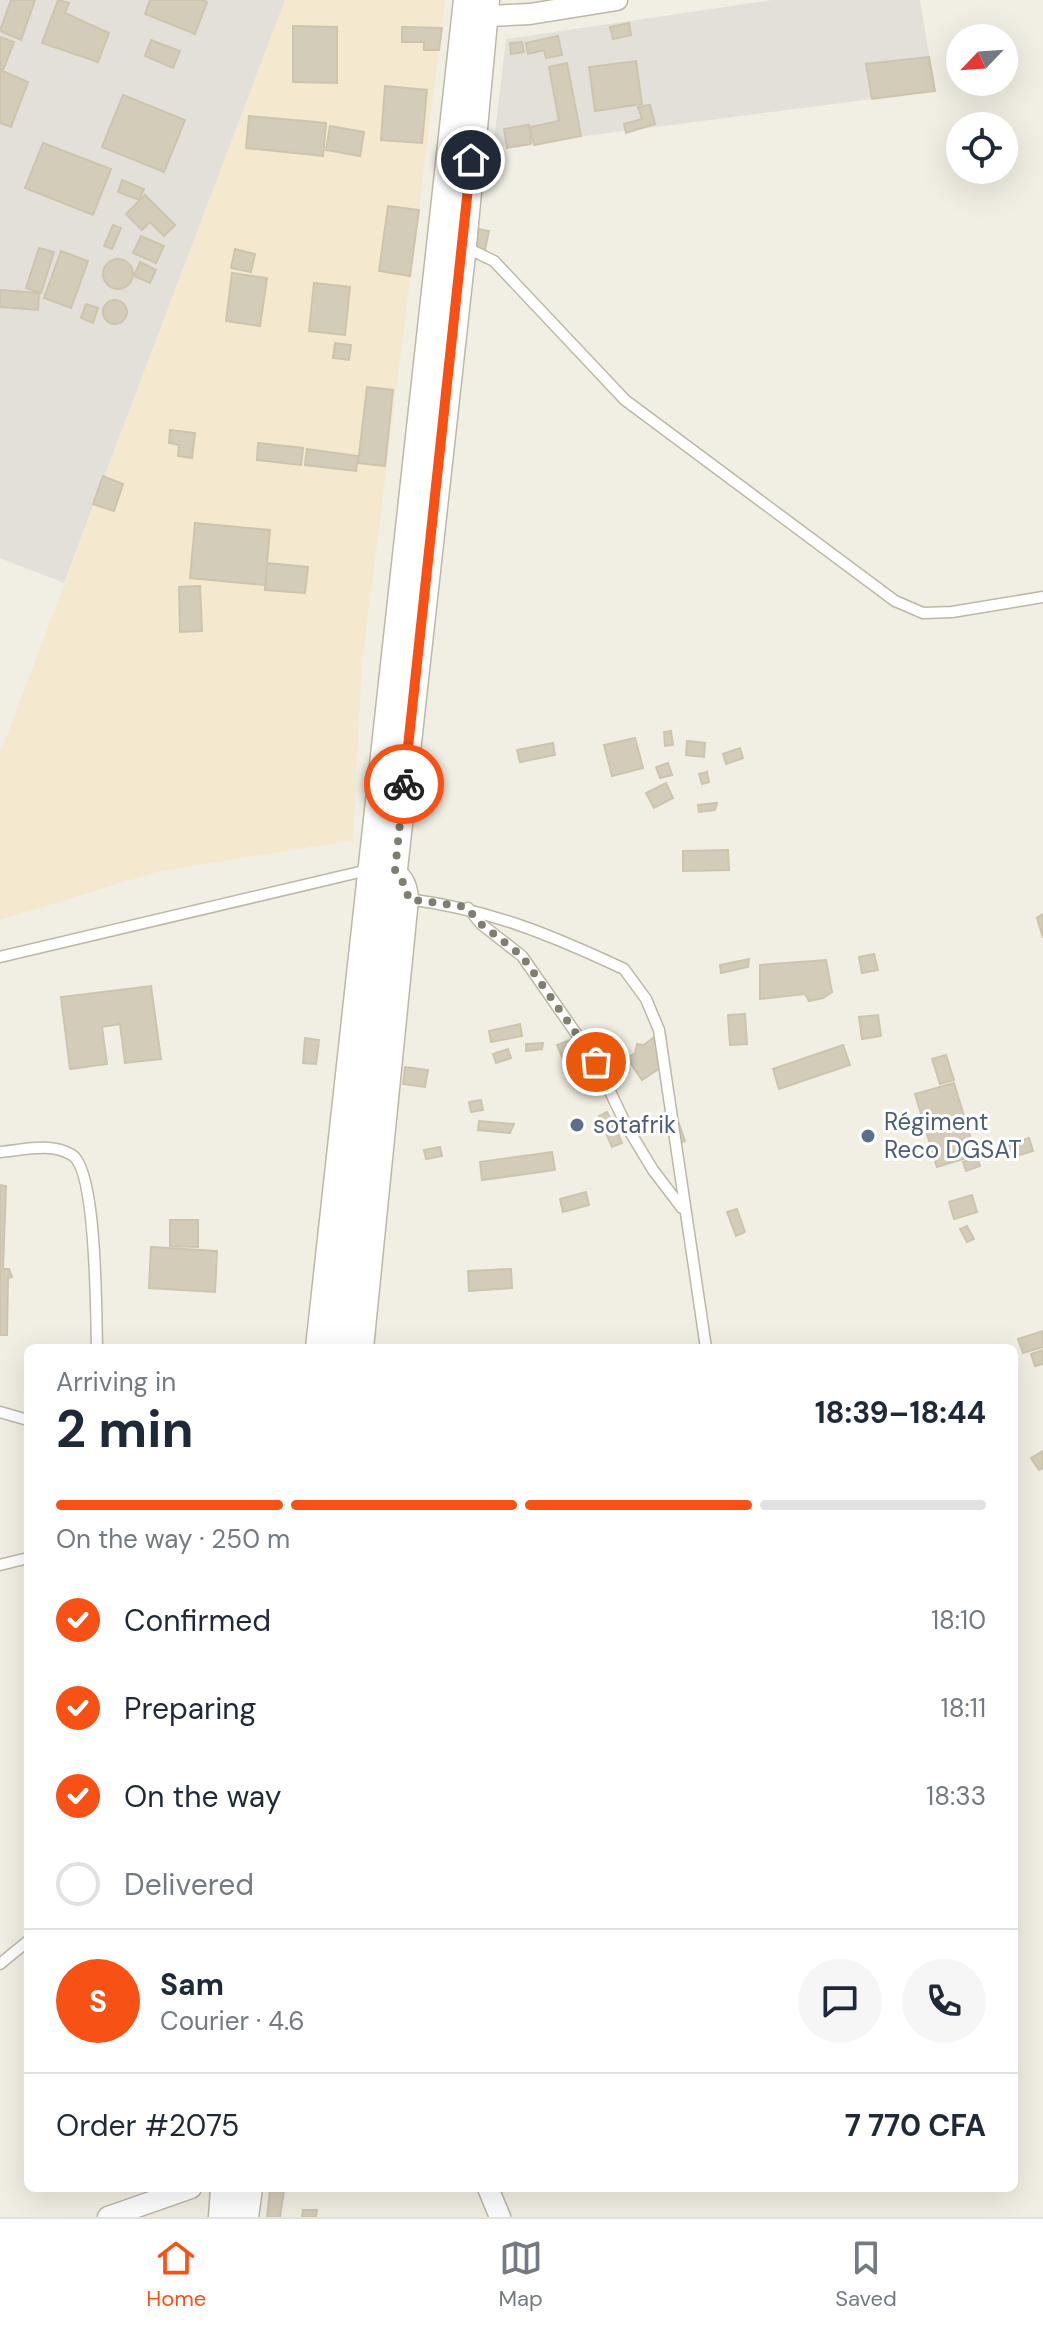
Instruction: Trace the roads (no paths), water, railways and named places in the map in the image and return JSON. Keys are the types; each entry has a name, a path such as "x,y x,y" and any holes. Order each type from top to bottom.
{"street":[{"path":"476,9 530,14 617,0"},
{"path":"320,1344 384,870 463,245 476,9"},
{"path":"341,1344 384,870 476,9"},
{"path":"363,1344 408,899 407,888 384,870"},
{"path":"108,2217 180,2192"},
{"path":"222,2217 224,2192"},
{"path":"245,2217 248,2192"},
{"path":"490,2192 500,2217"}],"lane":[{"path":"463,245 494,261 625,400 895,601 923,613 952,612 1043,597"},
{"path":"0,957 384,870"},
{"path":"408,899 466,907 576,946 624,969 637,983 659,1030 705,1344"},
{"path":"466,907 481,924 522,956 596,1062 627,1127 653,1170 684,1210"},
{"path":"0,1152 53,1147 75,1156 84,1170 91,1217 97,1344"},
{"path":"0,1412 24,1419"},
{"path":"0,1565 24,1559"},
{"path":"0,1964 24,1944"}],"place":[{"name":"sotafrik","path":"577,1125"},
{"name":"Régiment Reco DGSAT","path":"868,1136"}]}
